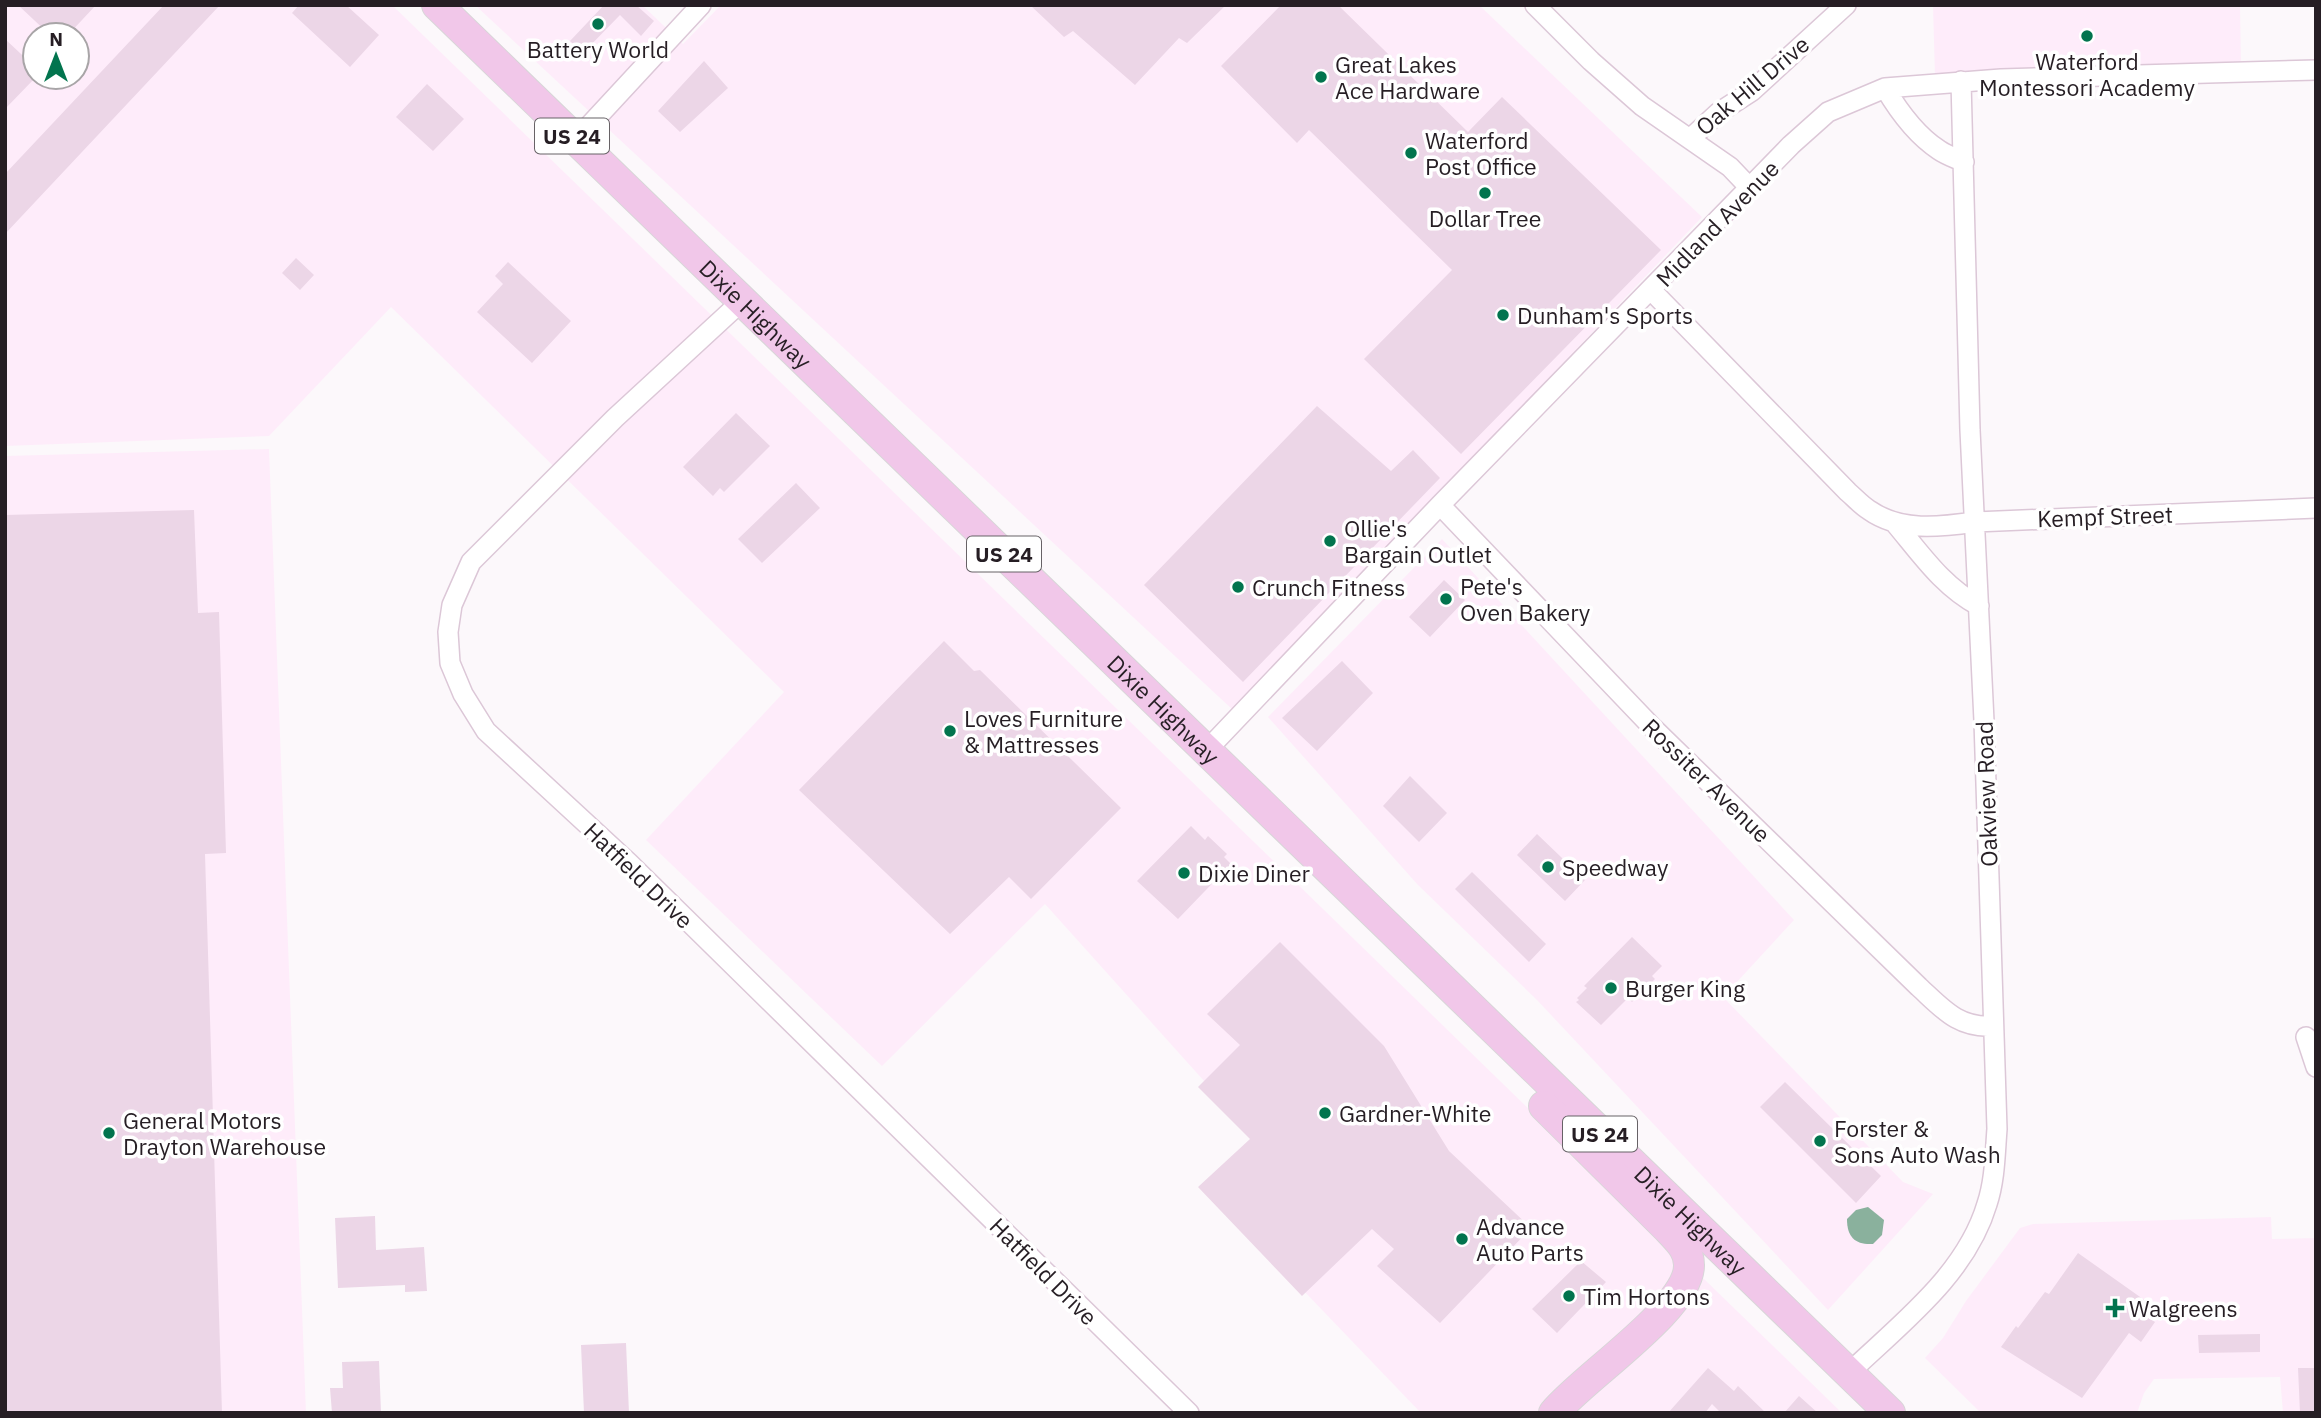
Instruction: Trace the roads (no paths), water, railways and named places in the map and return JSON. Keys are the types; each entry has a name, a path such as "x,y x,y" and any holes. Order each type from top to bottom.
{"main road":[{"name":"Dixie Highway","path":"437,5 1890,1413"},
{"path":"1493,1029 1507,1069 1668,1229 1686,1250 1689,1265 1686,1283 1677,1296 1554,1413"}],"street":[{"path":"576,140 701,5"},
{"path":"1535,5 1591,61 1642,106 1730,167 1750,188"},
{"name":"Oak Hill Drive","path":"1690,138 1718,113 1752,91 1846,5"},
{"name":"Midland Avenue","path":"1206,751 1440,505 1791,145 1828,112 1885,88 1961,81 2316,70"},
{"name":"Oakview Road","path":"1849,1373 1933,1291 1969,1246 1988,1202 1996,1143 1979,606 1970,430 1961,81"},
{"path":"1885,88 1898,110 1920,134 1938,150 1964,162"},
{"name":"Kempf Street","path":"1651,290 1848,492 1870,512 1894,522 1916,527 1944,527 1975,522 2316,508"},
{"name":"Hatfield Drive","path":"742,301 615,418 471,562 452,605 448,632 450,663 463,695 485,731 629,863 1189,1413"},
{"name":"Rossiter Avenue","path":"1440,505 1653,728 1919,987 1951,1016 1976,1027 1993,1026"},
{"name":"Kempf Street","path":"1894,522 1939,576 1960,596 1979,606"},
{"path":"2306,1037 2316,1068"}],"place":[{"name":"Battery World","path":"598,24"},
{"name":"Waterford Montessori Academy","path":"2087,36"},
{"name":"Great Lakes Ace Hardware","path":"1321,77"},
{"name":"Waterford Post Office","path":"1411,153"},
{"name":"Dollar Tree","path":"1485,193"},
{"name":"Dunham's Sports","path":"1503,315"},
{"name":"Ollie's Bargain Outlet","path":"1330,541"},
{"name":"Crunch Fitness","path":"1238,587"},
{"name":"Pete's Oven Bakery","path":"1446,599"},
{"name":"Loves Furniture & Mattresses","path":"950,731"},
{"name":"Speedway","path":"1548,867"},
{"name":"Dixie Diner","path":"1184,873"},
{"name":"Burger King","path":"1611,988"},
{"name":"Gardner-White","path":"1325,1113"},
{"name":"General Motors Drayton Warehouse","path":"109,1133"},
{"name":"Forster & Sons Auto Wash","path":"1820,1141"},
{"name":"Advance Auto Parts","path":"1462,1239"},
{"name":"Tim Hortons","path":"1569,1296"},
{"name":"Walgreens","path":"2115,1308"}]}
